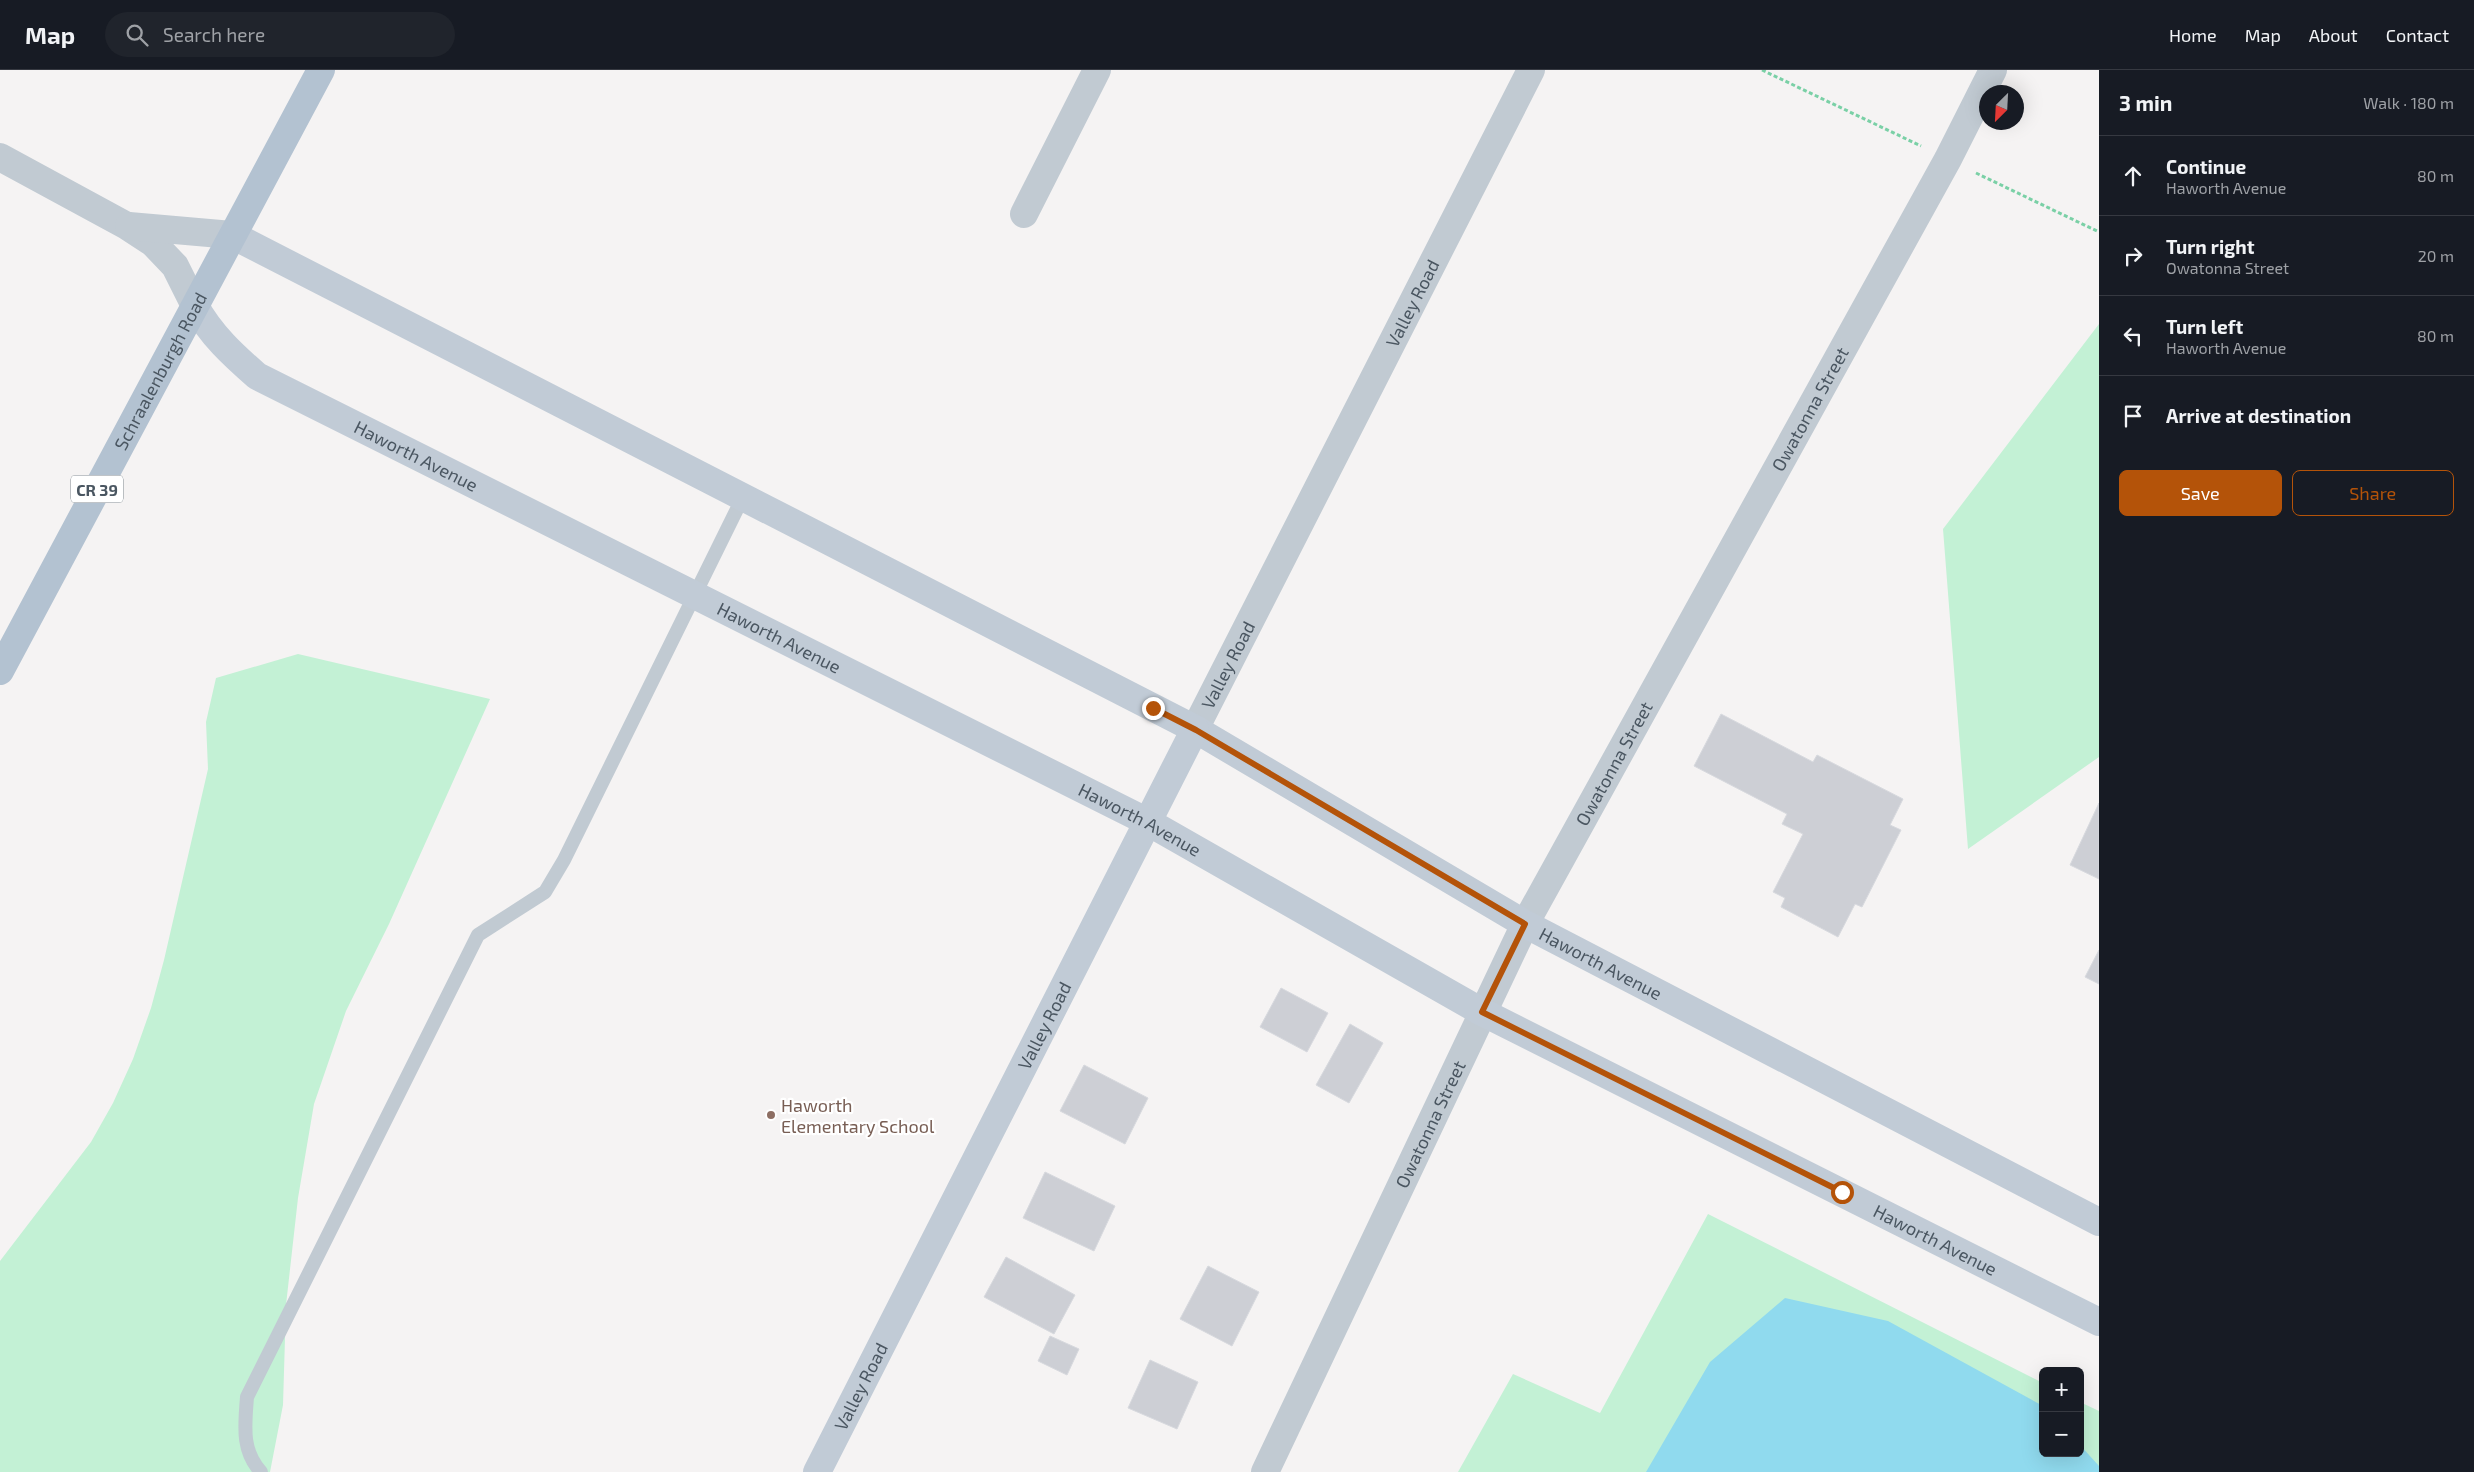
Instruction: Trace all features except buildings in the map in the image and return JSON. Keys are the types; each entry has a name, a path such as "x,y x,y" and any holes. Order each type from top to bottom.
{"main road":[{"name":"Schraalenburgh Road","path":"0,671 320,70"}],"street":[{"path":"1024,214 1097,70"},
{"name":"Valley Road","path":"817,1472 1531,70"},
{"name":"Owatonna Street","path":"1266,1472 1525,924 1948,159 1993,70"},
{"path":"0,157 126,226 153,243 175,266 195,306"},
{"path":"126,226 232,235"},
{"name":"Haworth Avenue","path":"232,235 1196,730 1525,924 2099,1222"},
{"name":"Haworth Avenue","path":"195,306 205,324 223,346 257,376 1148,822 1482,1012 2099,1322"}],"lane":[{"path":"261,1472 254,1464 244,1436 247,1397 478,935 545,892 564,860 743,498"}],"path":[{"path":"1762,70 2099,232"}],"green space":[{"path":"2099,324 2099,757 1968,849 1943,529"},
{"path":"298,654 490,699 389,924 346,1011 314,1104 298,1198 286,1305 283,1405 270,1472 0,1472 0,1261 91,1142 113,1103 133,1059 151,1008 164,960 208,769 206,722 216,678"},
{"path":"1708,1214 2039,1381 2039,1457 2084,1457 2084,1404 2099,1411 2099,1472 1458,1472 1513,1374 1600,1413"}],"water":[{"path":"1785,1298 1888,1321 2039,1404 2039,1457 2084,1457 2084,1449 2099,1466 2099,1472 1646,1472 1710,1362"}],"place":[{"name":"Haworth Elementary School","path":"771,1115"}],"route":[{"path":"1153,708 1196,730 1525,924 1482,1012 1842,1192"}]}
